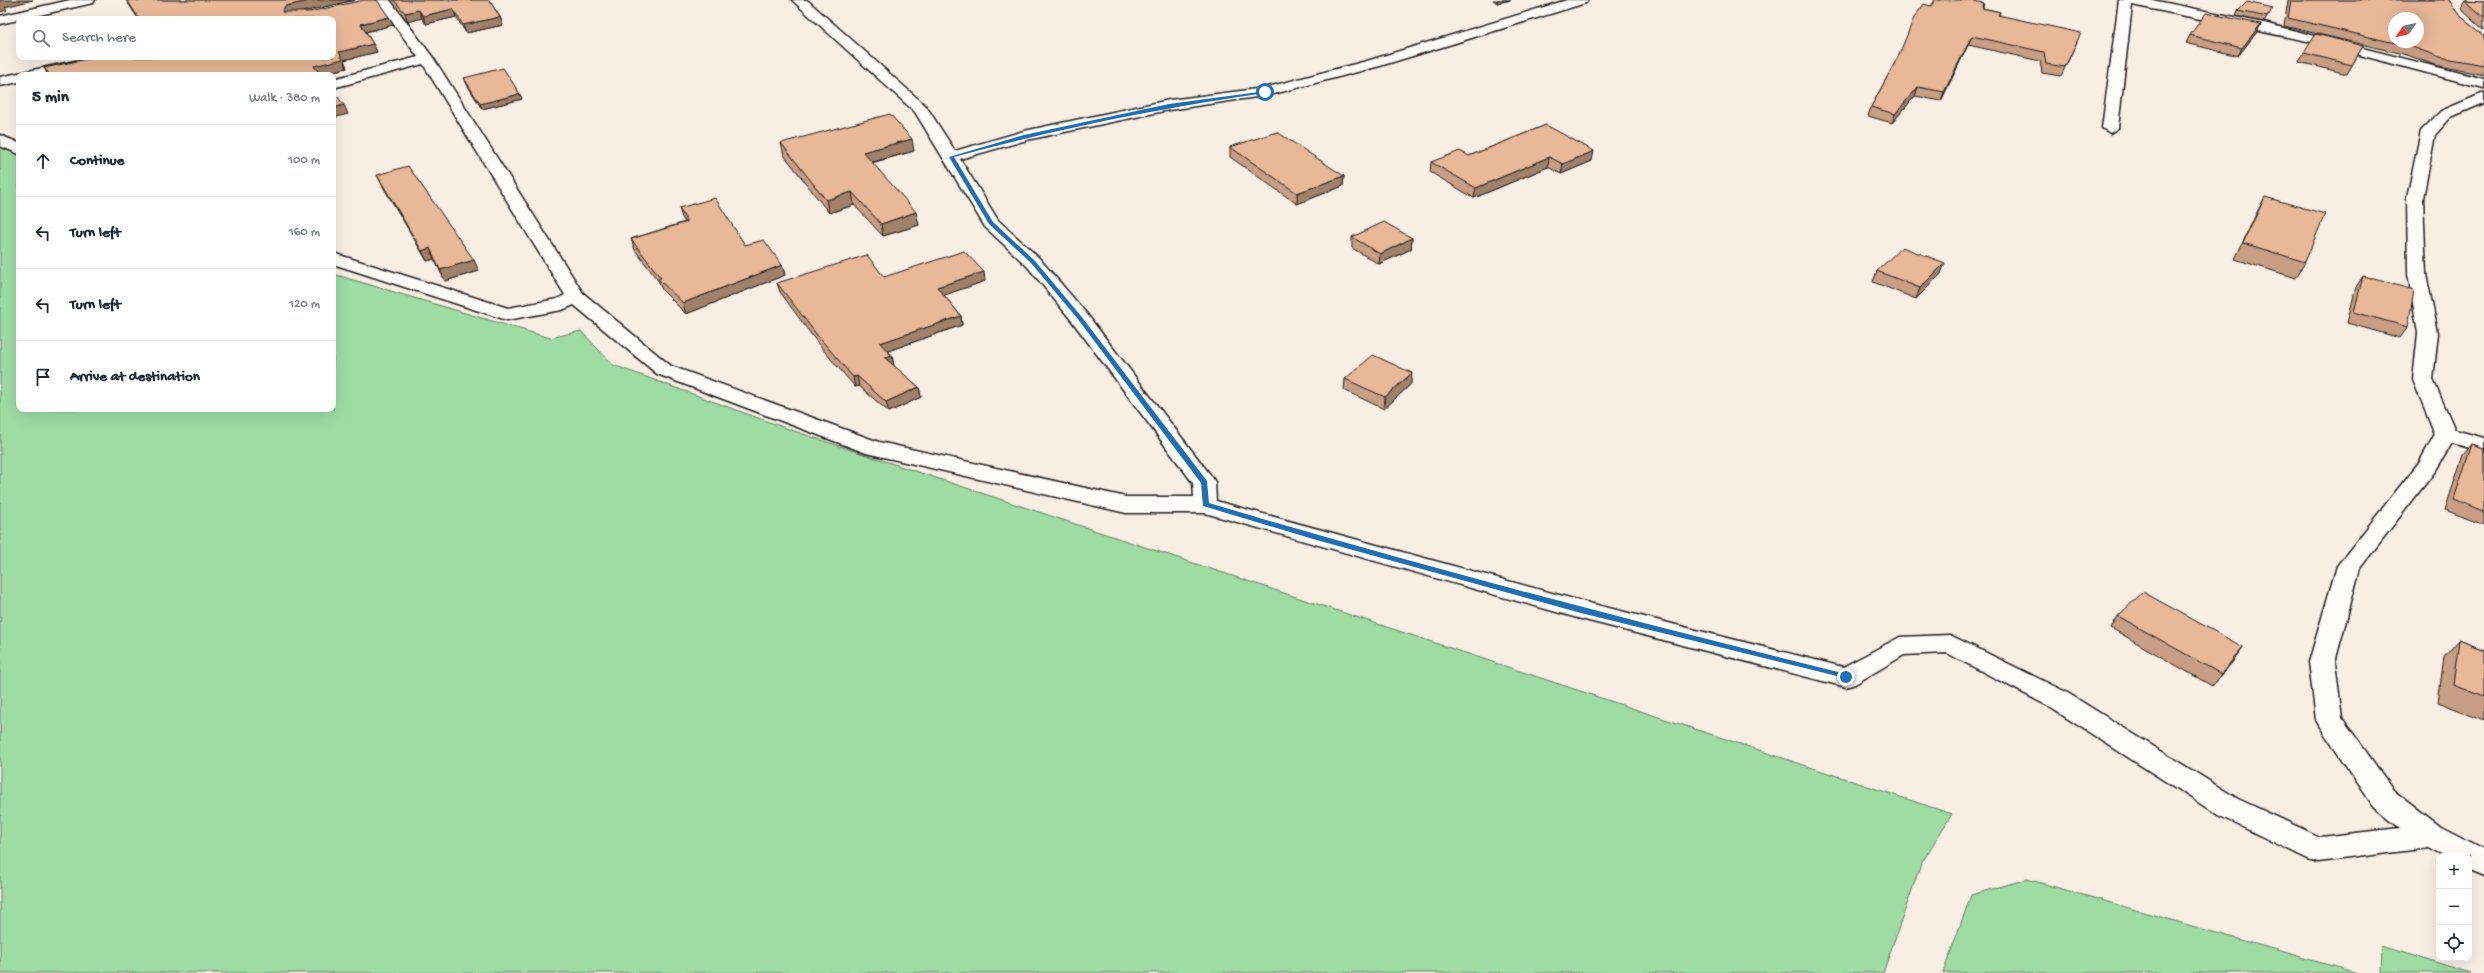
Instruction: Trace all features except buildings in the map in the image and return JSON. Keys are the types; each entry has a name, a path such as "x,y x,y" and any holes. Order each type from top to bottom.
{"street":[{"path":"18,16 88,0"},
{"path":"366,3 382,0 427,58 576,297 664,370 874,448 1126,505 1205,505 1313,537 1581,610 1846,677 1900,646 1950,644 2057,699 2228,807 2318,850 2431,836"},
{"path":"799,0 922,109 991,223 1033,262 1079,317 1200,476 1204,482 1205,505"},
{"path":"951,157 1024,136 1169,105 1265,92 1375,63 1581,0"},
{"path":"2110,128 2126,0"},
{"path":"2130,0 2209,13 2365,51 2484,84"},
{"path":"0,20 16,16"},
{"path":"336,83 427,58"},
{"path":"44,72 100,60"},
{"path":"0,82 16,79"},
{"path":"2446,434 2423,380 2428,332 2417,274 2415,198 2427,134 2446,114 2484,98"},
{"path":"0,140 16,148"},
{"path":"336,259 507,314 562,304 576,297"},
{"path":"2446,434 2484,445"},
{"path":"2446,434 2428,465 2349,566 2322,662 2329,720 2384,799 2431,836 2484,863"}],"green space":[{"path":"0,142 16,147 16,412 336,412 336,275 550,338 581,331 613,365 794,431 1952,814 1921,864 1883,973 0,973"},
{"path":"2027,879 2357,973 1943,973 1971,895"},
{"path":"2382,945 2471,973 2381,973"}],"route":[{"path":"1265,92 1169,105 1024,136 951,157 991,223 1033,262 1079,317 1136,390 1204,482 1205,505 1313,537 1581,610 1846,677"}]}
